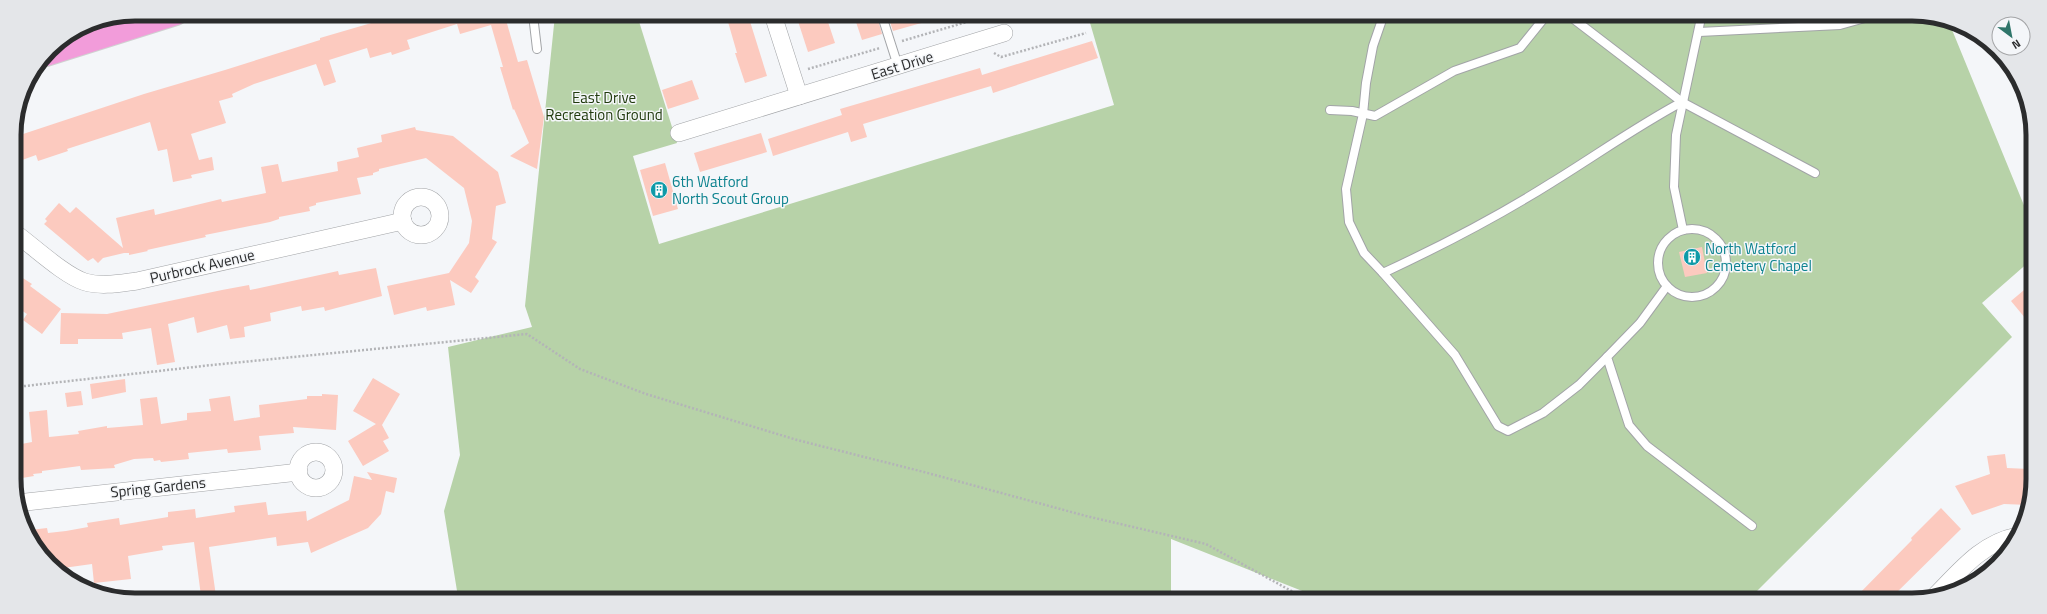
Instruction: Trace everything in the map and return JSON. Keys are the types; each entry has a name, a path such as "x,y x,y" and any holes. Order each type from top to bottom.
{"highway":[{"path":"60,49 83,39 150,21"}],"street":[{"path":"775,21 799,96"},
{"name":"East Drive","path":"679,133 1004,33"},
{"name":"Purbrock Avenue","path":"21,237 72,275 85,282 101,284 137,281 403,221"},
{"name":"Spring Gardens","path":"23,502 299,472"},
{"path":"1942,589 1975,555 1989,545 2004,538 2010,537"}],"lane":[{"path":"534,21 537,49"},
{"path":"884,21 898,66"},
{"path":"1382,21 1373,46 1366,83 1363,114 1346,190 1349,222 1364,253 1455,355 1498,426 1508,431 1543,413 1579,385 1640,323 1667,286"},
{"path":"1330,110 1375,116 1454,71 1520,48 1542,21"},
{"path":"1577,21 1682,102 1815,172"},
{"path":"1683,230 1674,187 1676,135 1682,102 1689,83 1701,21"},
{"path":"1699,32 1840,25 1854,21"},
{"path":"1383,273 1467,233 1551,184 1650,119 1682,102"},
{"path":"1695,228 1706,231 1715,237 1722,246 1726,256 1726,267 1723,278 1717,287 1708,293 1697,297 1686,297 1676,293 1667,286 1659,271 1659,254 1664,243 1672,235 1683,230 1695,228"},
{"path":"1607,357 1629,425 1633,431 1647,446 1752,526"}],"path":[{"path":"986,38 990,51 1001,57 1086,33"},
{"path":"21,386 212,365 527,334 580,370 646,394 797,440 924,472 1086,516 1206,544 1296,593"}],"green space":[{"name":"East Drive Recreation Ground","path":"554,21 639,21 677,143 633,156 659,244 1114,105 1089,21 1927,22 1952,29 2026,210 2026,264 1982,303 2012,337 1755,593 1307,593 1171,539 1171,593 457,593 444,511 460,455 448,347 532,327 525,306"}],"building":[{"path":"378,21 506,21 518,62 527,60 544,117 537,169 510,156 529,143 514,109 513,110 500,67 503,67 491,25 460,34 457,24 407,40 410,49 392,55 391,52 370,58 367,48 329,60 336,82 324,86 316,64 254,84 232,94 233,97 219,101 226,123 191,134 199,160 212,157 214,170 191,175 192,178 173,182 167,149 158,151 150,122 67,149 68,151 38,161 36,155 21,160 21,135 144,94 320,40 320,38"},
{"path":"728,21 750,21 767,76 745,83 735,53 737,53"},
{"path":"798,21 828,21 835,43 808,52"},
{"path":"856,21 878,21 882,34 862,40"},
{"path":"890,21 928,21 893,31"},
{"path":"1092,41 1098,58 993,93 991,86 863,124 867,137 851,142 848,132 773,156 768,139 842,115 840,109 980,68 982,75"},
{"path":"692,80 699,99 668,109 662,90"},
{"path":"415,127 416,130 453,136 498,172 506,203 496,206 492,239 497,242 475,277 479,281 471,293 450,280 455,305 427,311 426,307 394,315 387,286 449,273 469,243 472,221 464,188 426,158 379,169 379,171 373,173 373,175 357,178 361,194 316,203 316,205 309,207 310,211 279,217 279,219 270,222 205,235 206,237 147,250 148,251 129,255 129,253 124,253 103,258 98,263 93,258 88,261 44,224 47,221 45,219 59,203 70,213 76,207 123,248 116,218 154,209 155,215 221,199 222,202 266,193 261,167 278,164 282,182 338,171 337,162 359,157 357,148 382,142 381,135"},
{"path":"761,133 767,152 700,172 694,153"},
{"name":"6th Watford North Scout Group","path":"665,163 678,209 653,216 640,170"},
{"name":"North Watford Cemetery Chapel","path":"1702,247 1707,273 1685,277 1679,252"},
{"path":"376,268 382,296 325,311 324,307 302,311 301,306 270,313 271,321 244,327 245,337 230,339 227,325 197,333 194,317 168,324 175,362 157,365 151,328 122,333 123,339 78,339 78,344 60,344 61,313 107,314 249,285 250,290 338,271 339,275"},
{"path":"21,277 32,284 30,286 61,309 42,334 23,320 27,314 21,310"},
{"path":"2026,288 2026,319 2011,301"},
{"path":"373,378 400,394 382,425 389,438 383,441 389,451 363,466 348,441 376,424 353,411"},
{"path":"125,379 126,392 92,399 90,384"},
{"path":"81,391 83,405 67,407 65,393"},
{"path":"322,394 338,395 336,430 293,427 294,433 259,436 261,450 228,453 227,449 188,453 189,459 161,462 160,460 154,461 153,458 134,459 114,465 115,468 81,470 80,466 42,471 42,473 33,474 34,476 21,478 21,444 32,442 29,412 47,410 49,437 79,434 78,431 107,426 107,428 143,425 140,399 157,397 161,424 187,420 187,413 211,411 209,399 230,396 234,421 260,417 259,405 307,399 307,396 322,396"},
{"path":"2005,454 2007,468 2026,469 2025,494 2023,505 2004,504 1972,515 1955,486 1990,474 1987,456"},
{"path":"367,472 397,478 394,493 386,491 381,514 368,528 311,553 308,542 277,546 276,537 209,547 216,593 201,593 194,542 162,546 163,550 128,556 131,579 94,583 92,564 65,568 49,554 33,530 47,528 48,533 66,531 88,527 87,523 119,518 120,525 168,517 168,512 195,509 196,518 235,512 234,506 266,502 268,515 306,511 307,521 349,500 354,476 372,480"},
{"path":"1941,508 1961,529 1896,593 1860,593 1912,540 1911,538"}],"place":[{"name":"6th Watford North Scout Group","path":"659,190"},
{"name":"North Watford Cemetery Chapel","path":"1692,257"}]}
